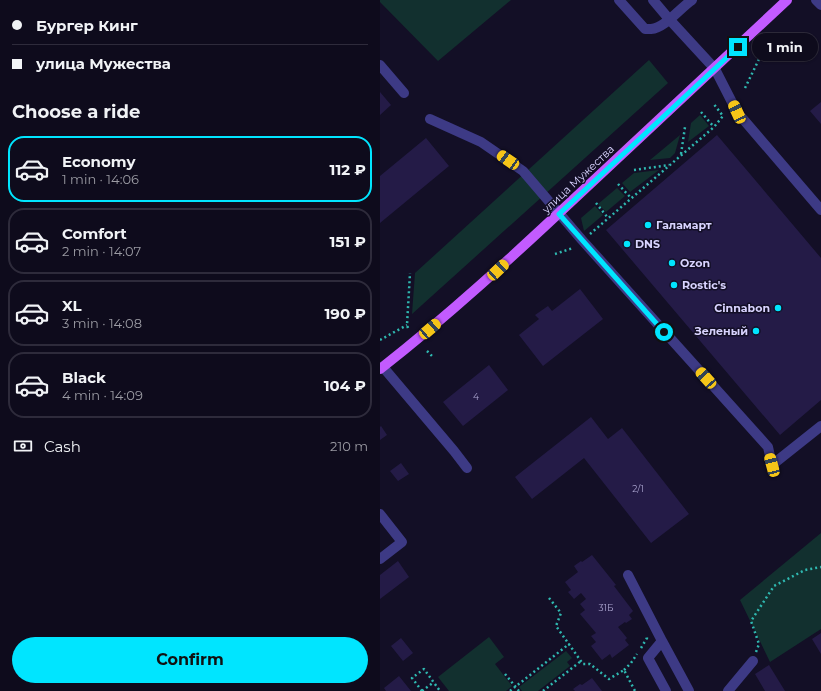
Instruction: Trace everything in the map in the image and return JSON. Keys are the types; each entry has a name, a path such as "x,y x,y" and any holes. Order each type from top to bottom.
{"main road":[{"name":"улица Мужества","path":"382,368 487,280 715,69 787,0"}],"lane":[{"path":"619,0 645,29 651,30 660,26 692,0"},
{"path":"653,0 715,69 737,112 821,210"},
{"path":"816,0 821,5"},
{"path":"380,65 404,93"},
{"path":"430,119 481,142 523,171 559,214 768,447 772,465 821,426"},
{"path":"382,368 467,468"},
{"path":"380,514 402,542 380,559"},
{"path":"628,575 689,691"},
{"path":"662,641 648,658 666,691"},
{"path":"728,691 753,661"}],"path":[{"path":"745,88 762,50 789,45"},
{"path":"589,235 714,127 722,116 713,103"},
{"path":"701,112 714,127"},
{"path":"681,155 685,127"},
{"path":"634,170 670,165"},
{"path":"618,184 631,198"},
{"path":"596,203 608,218"},
{"path":"555,254 573,248"},
{"path":"380,340 408,327 410,273"},
{"path":"427,351 432,356"},
{"path":"753,661 759,644 751,621 774,586 805,570 821,567"},
{"path":"549,598 561,613 556,626 583,664 590,664 609,679 631,664 646,638 644,632"},
{"path":"510,691 569,644"},
{"path":"543,691 581,661"},
{"path":"434,682 422,691 412,678 424,669 434,682 440,691"},
{"path":"624,670 635,691"},
{"path":"505,674 519,691"}],"green space":[{"path":"380,0 511,0 438,61 380,2"},
{"path":"649,60 668,83 412,314 415,273"},
{"path":"700,115 709,126 688,142 691,123"},
{"path":"680,135 675,153 670,158 650,160"},
{"path":"659,170 630,192 622,183 634,173"},
{"path":"617,188 625,196 606,212 598,204"},
{"path":"595,206 603,215 584,231 581,218"},
{"path":"821,533 821,629 770,662 740,600"},
{"path":"489,637 504,657 495,664 512,686 506,691 449,691 438,677"},
{"path":"566,651 572,658 567,662 570,666 538,691 522,691 519,687"}],"building":[{"path":"380,92 391,105 380,115"},
{"path":"821,102 821,124 810,111"},
{"name":"Зеленый","path":"717,135 821,258 821,400 780,435 606,230"},
{"path":"426,138 449,166 380,223 380,176"},
{"path":"580,289 603,319 543,366 519,335 539,319 535,315 548,306 552,311"},
{"path":"489,365 508,390 463,426 443,402"},
{"path":"591,417 608,439 622,428 689,514 651,543 584,458 532,499 515,477"},
{"path":"381,426 387,435 380,440 380,427"},
{"path":"401,463 409,474 398,481 390,471"},
{"path":"592,555 616,585 614,586 633,611 629,615 632,619 618,627 627,638 625,640 629,645 612,658 610,654 602,660 591,646 596,642 591,636 596,633 580,614 585,610 580,604 586,599 581,593 574,599 568,592 571,590 565,582 578,572 574,566"},
{"path":"398,561 409,577 380,599 380,575"},
{"path":"821,633 821,654 812,639"},
{"path":"401,638 413,653 403,661 391,646"},
{"path":"769,665 785,691 765,691 755,674"},
{"path":"399,676 411,691 386,691 384,688"},
{"path":"592,678 602,691 575,691 573,689 580,684 582,685"}],"place":[{"name":"Галамарт","path":"648,225"},
{"name":"DNS","path":"627,244"},
{"name":"Ozon","path":"672,263"},
{"name":"Rostic's","path":"674,285"},
{"name":"Cinnabon","path":"778,308"},
{"name":"Зеленый","path":"756,331"}],"route":[{"path":"664,332 559,214 738,47"}]}
